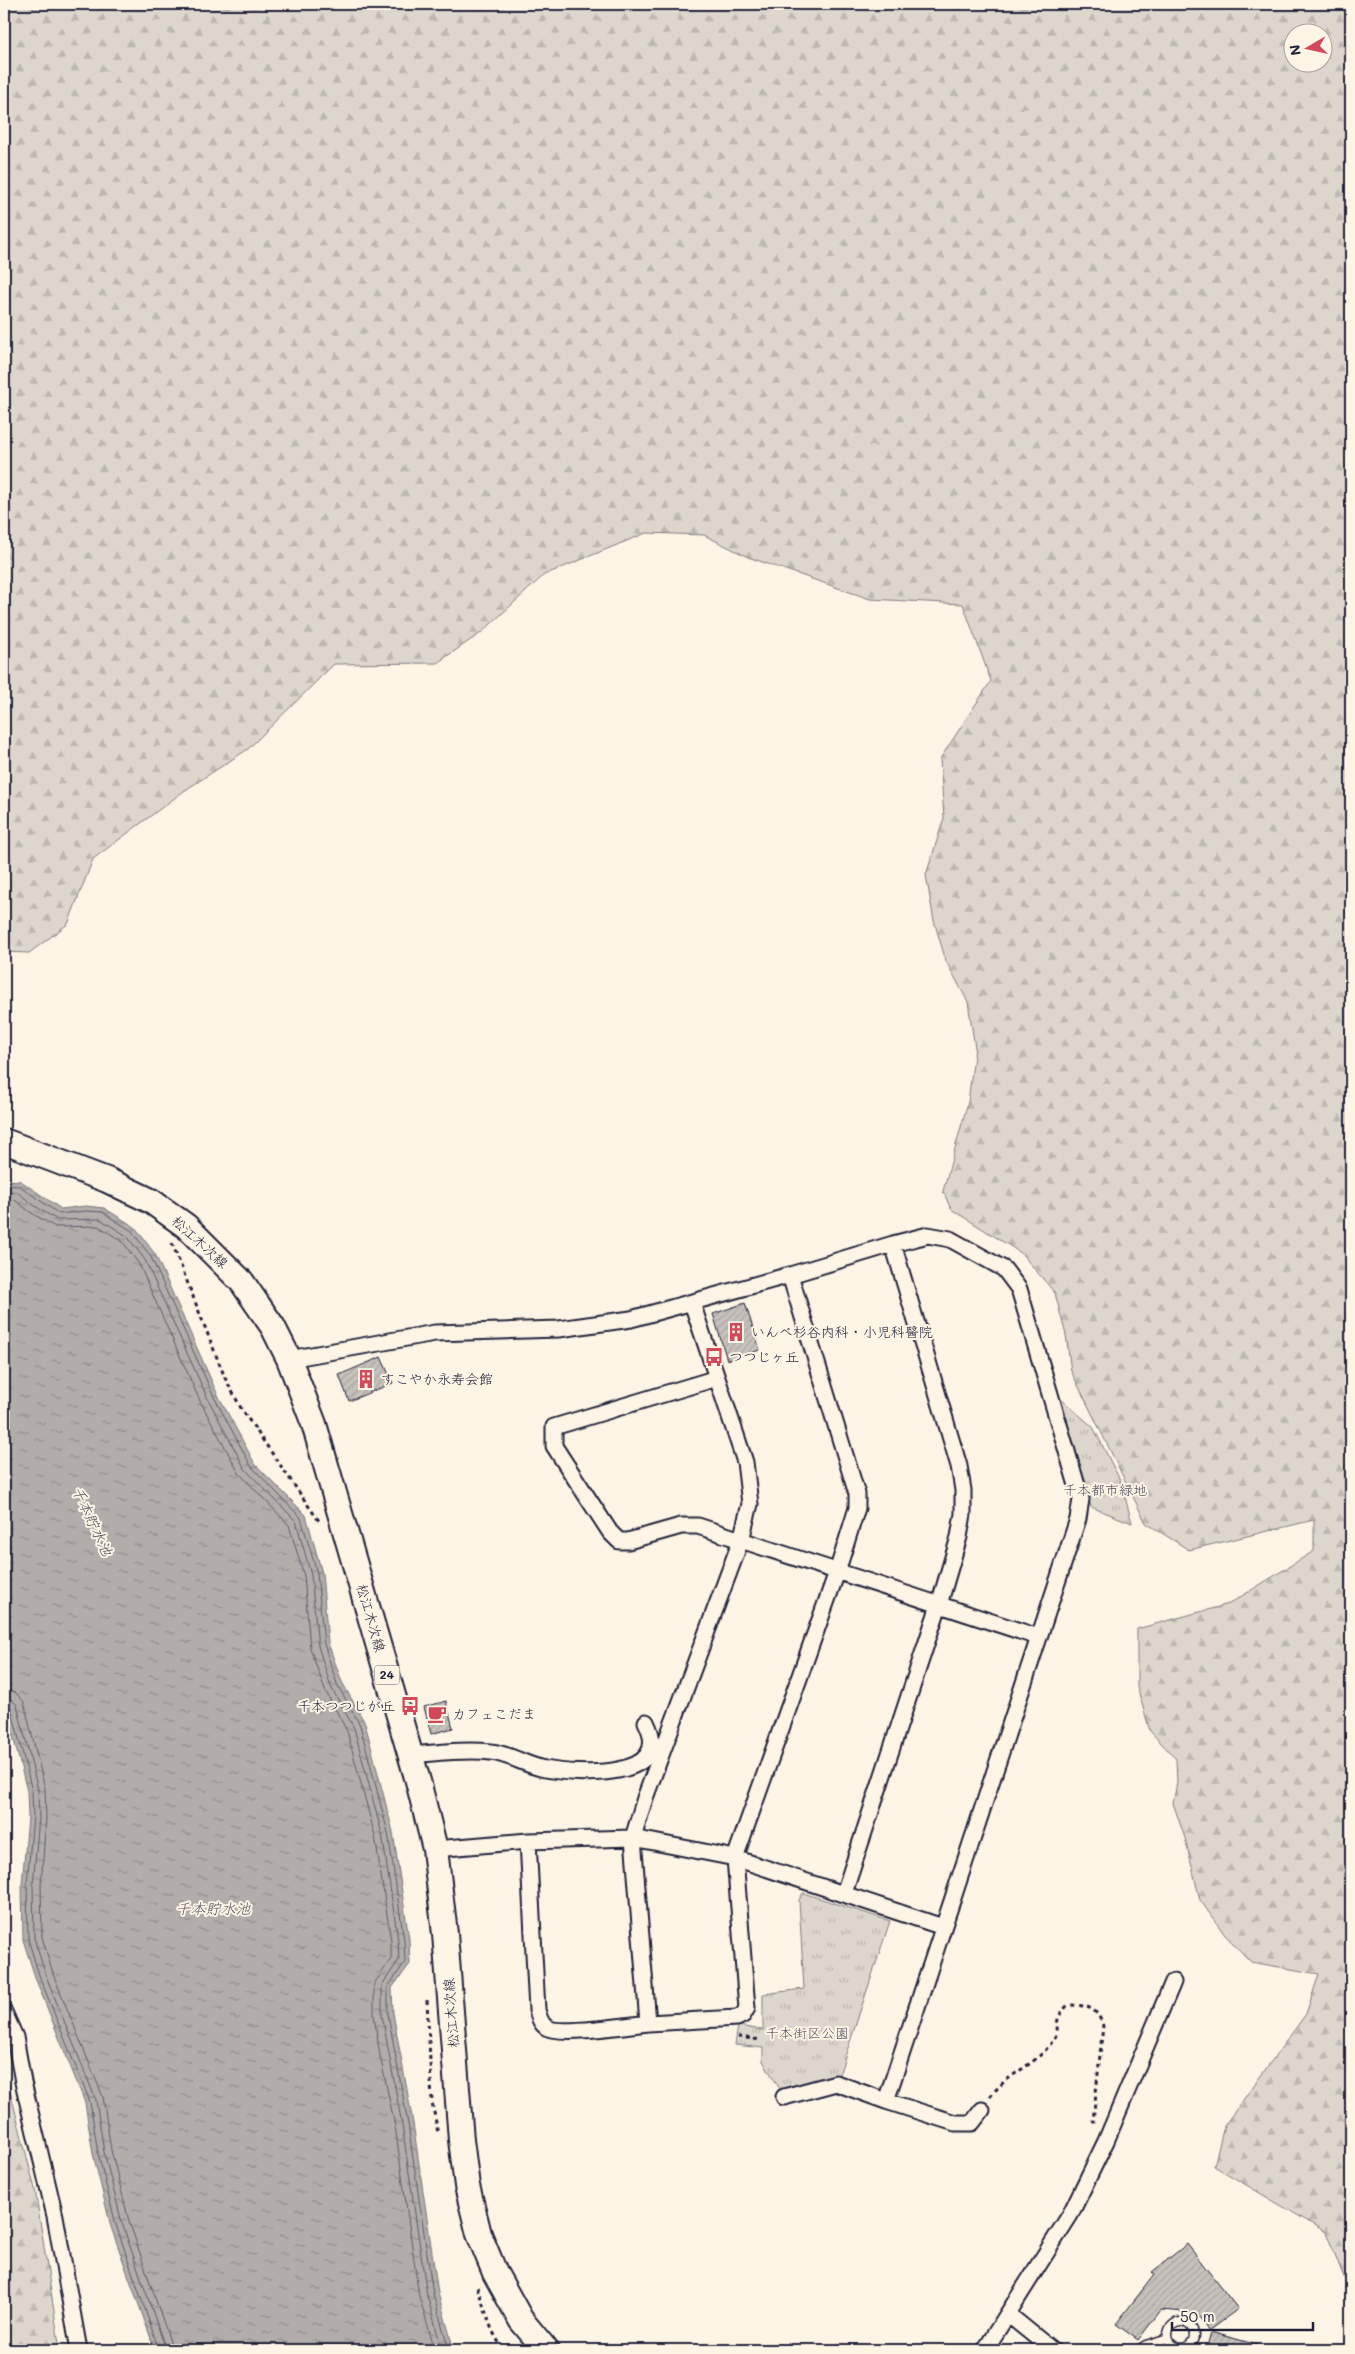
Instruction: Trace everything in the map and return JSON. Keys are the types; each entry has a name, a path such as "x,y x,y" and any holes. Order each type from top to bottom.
{"main road":[{"name":"松江木次線","path":"4,1141 107,1180 151,1201 186,1226 242,1282 273,1327 290,1359 314,1424 411,1755 435,1849 445,1934 461,2140 467,2186 480,2234 494,2273 521,2320 546,2350"}],"street":[{"path":"290,1359 435,1333 559,1329 631,1318 692,1303 928,1234 950,1239 1004,1269 1018,1289 1081,1499 1078,1519 886,2101"},
{"path":"844,1893 939,1605 959,1537 963,1514 963,1490 959,1466 893,1244"},
{"path":"528,1841 537,2010 540,2021 546,2027 564,2031 648,2023 737,2018 743,2015 747,2008 735,1858 837,1572 857,1508 857,1494 790,1275"},
{"path":"648,2023 633,1838 645,1798 741,1540 750,1504 745,1462 692,1303"},
{"path":"717,1378 554,1427 554,1446 610,1532 619,1541 628,1541 681,1526 698,1526 1038,1637"},
{"path":"411,1755 492,1752 546,1770 584,1774 602,1773 641,1763 647,1756 650,1742 650,1730 646,1722"},
{"path":"435,1849 528,1841 633,1838 735,1858 943,1927"},
{"path":"985,2350 1009,2315 1070,2215 1106,2141 1173,1982"},
{"path":"4,2012 16,2037 24,2082 55,2216 79,2350"},
{"path":"784,2097 836,2083 955,2123 972,2123 982,2110"},
{"path":"1009,2315 1052,2350"}],"lane":[{"path":"1138,2350 1146,2345 1168,2338"}],"path":[{"path":"169,1240 225,1378 242,1410 308,1502 323,1527"},
{"path":"427,1994 432,2102 435,2124 442,2143"},
{"path":"982,2110 996,2089 1045,2052 1055,2038 1056,2021 1060,2013 1068,2005 1088,2006 1097,2013 1103,2026 1093,2121 1106,2141"},
{"path":"738,2037 761,2040"},
{"path":"474,2280 492,2330 503,2350"}],"green space":[{"path":"4,4 1351,4 1351,2295 1326,2232 1214,2166 1224,2126 1306,2014 1319,1974 1251,1962 1225,1935 1200,1900 1185,1838 1173,1803 1177,1783 1176,1759 1150,1731 1137,1687 1137,1629 1229,1604 1314,1551 1314,1520 1189,1550 1146,1523 1071,1371 1066,1335 1055,1293 1021,1253 951,1209 943,1191 968,1102 975,1048 968,1002 946,961 934,921 926,875 944,818 940,759 991,681 963,604 870,599 748,557 704,535 646,533 544,575 481,633 437,663 334,664 248,749 184,791 93,859 68,924 29,953 4,952"},
{"name":"千本都市緑地","path":"1061,1399 1093,1427 1121,1482 1132,1523 1091,1507"},
{"name":"千本街区公園","path":"803,1893 890,1921 839,2075 780,2089 763,2061 763,2048 735,2045 738,2026 763,2030 763,1994 804,1989 799,1900"},
{"path":"4,2067 35,2189 60,2350 4,2350"}],"water":[{"name":"千本貯水池","path":"4,1180 21,1181 61,1209 86,1206 104,1208 135,1227 155,1254 217,1393 255,1464 306,1515 322,1573 328,1643 342,1682 365,1723 393,1832 409,1939 410,1964 392,1988 393,2013 413,2123 438,2293 454,2350 155,2350 111,2227 93,2154 85,2103 36,1980 23,1940 22,1884 28,1817 27,1791 4,1701"}],"building":[{"name":"いんべ杉谷内科・小児科醫院","path":"745,1303 760,1350 727,1360 713,1314"},
{"name":"すこやか永寿会館","path":"381,1357 393,1383 349,1401 339,1375"},
{"name":"カフェこだま","path":"446,1701 453,1728 431,1734 424,1707"},
{"path":"1187,2244 1238,2309 1208,2331 1197,2313 1161,2310 1138,2340 1116,2324 1154,2275 1152,2272"},
{"path":"1211,2332 1261,2346 1260,2350 1206,2350"}],"place":[{"name":"いんべ杉谷内科・小児科醫院","path":"736,1332"},
{"name":"つつじヶ丘","path":"714,1357"},
{"name":"すこやか永寿会館","path":"366,1379"},
{"name":"千本つつじが丘","path":"410,1706"},
{"name":"カフェこだま","path":"437,1714"}]}
